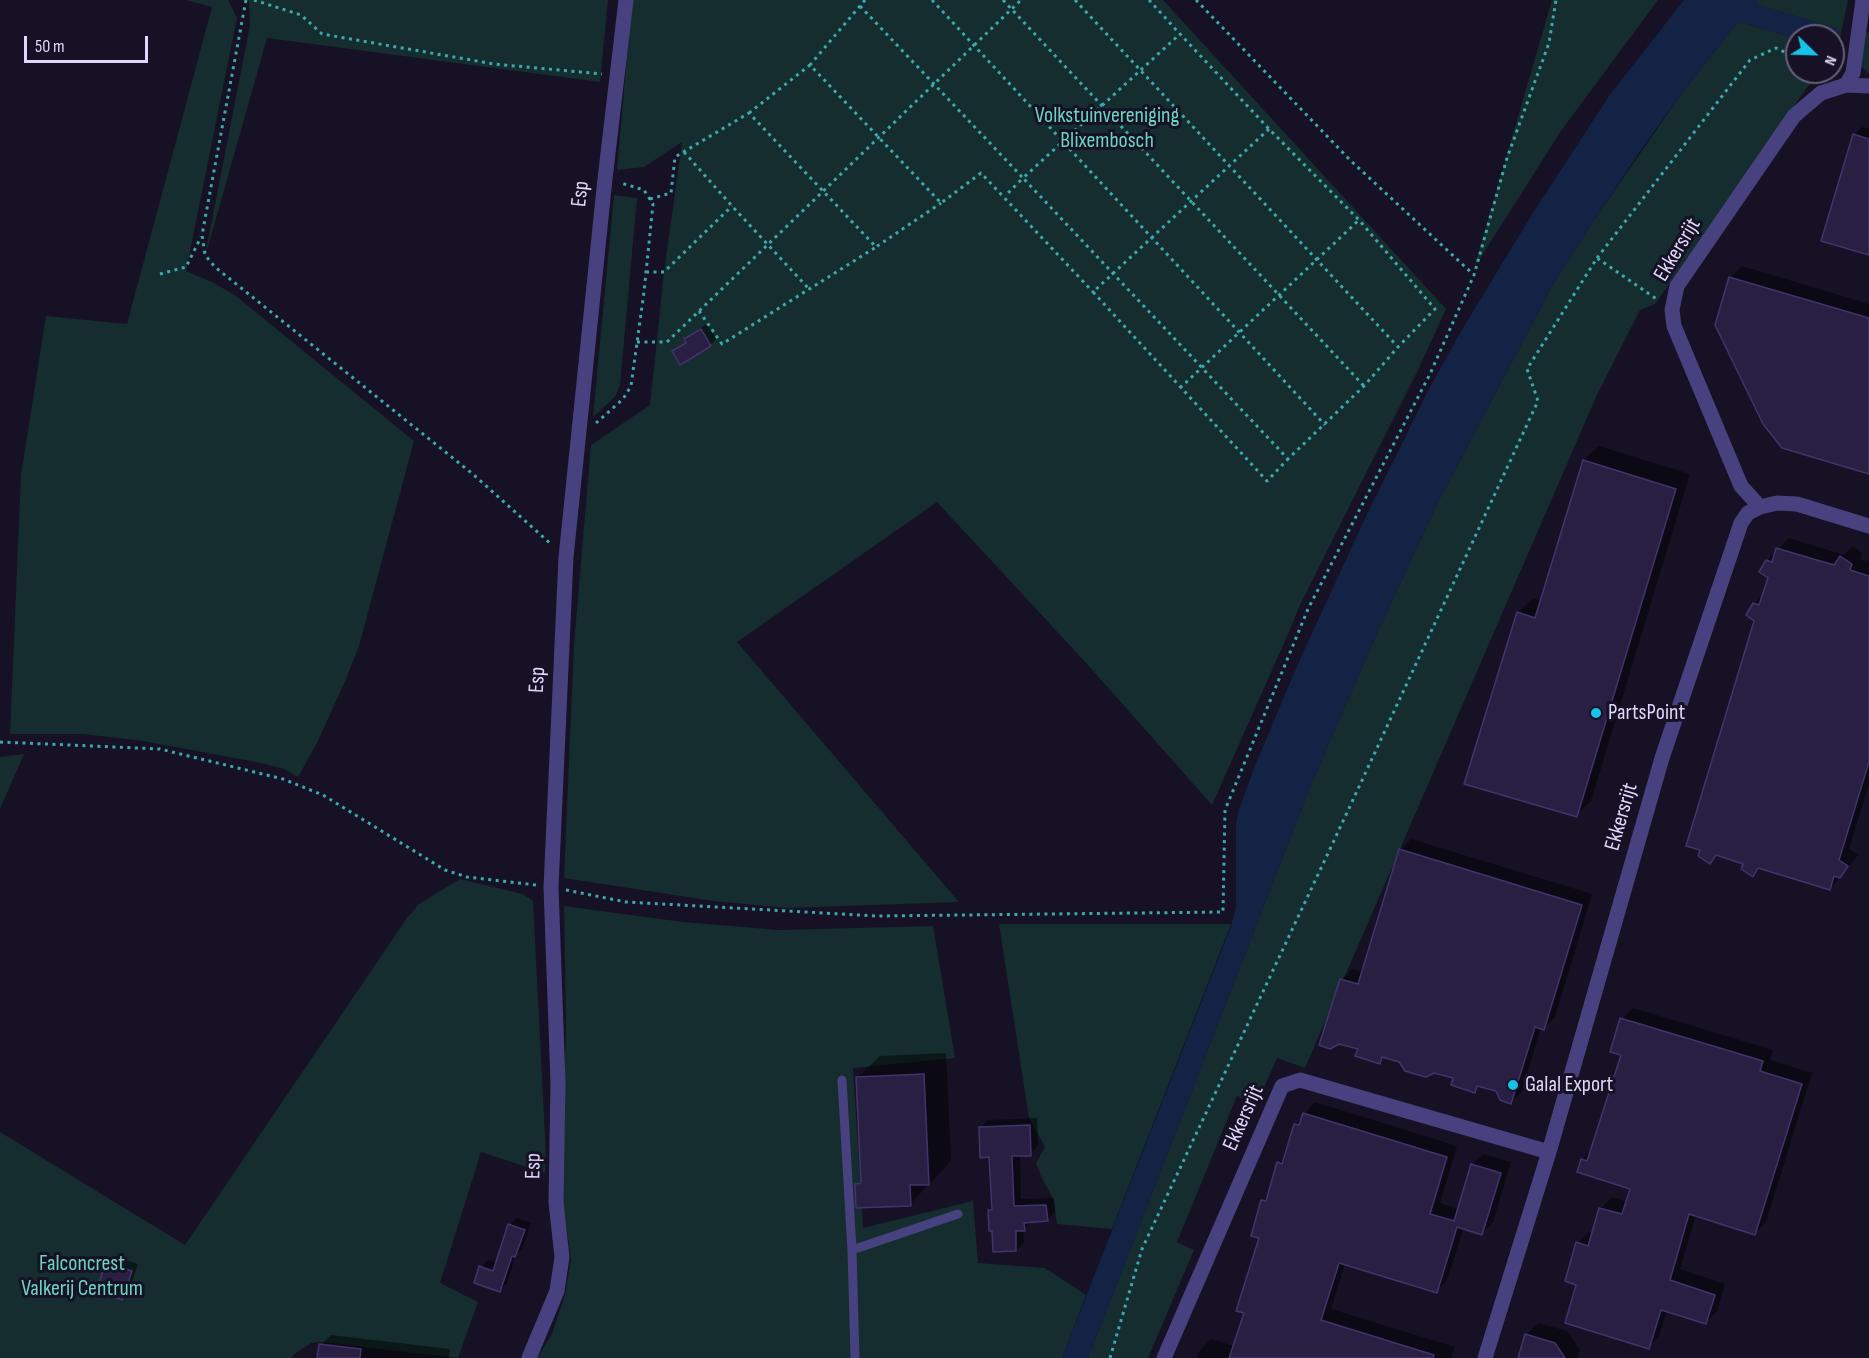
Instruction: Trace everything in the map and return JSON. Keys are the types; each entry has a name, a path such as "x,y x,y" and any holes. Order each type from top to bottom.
{"street":[{"name":"Esp","path":"528,1358 557,1291 562,1257 556,1202 558,1083 551,887 566,558 626,0"},
{"path":"1845,85 1854,73 1863,0"},
{"name":"Ekkersrijt","path":"1485,1358 1549,1152 1662,758 1741,523 1748,513 1760,507 1742,486 1674,326 1672,310 1677,286 1794,116 1821,93 1845,85 1869,86"},
{"path":"1760,507 1776,503 1797,504 1869,526"},
{"name":"Ekkersrijt","path":"1164,1358 1282,1086 1300,1080 1549,1152"}],"lane":[{"path":"842,1080 852,1250 855,1358"},
{"path":"852,1250 958,1214"}],"path":[{"path":"160,274 186,267 202,235 246,0"},
{"path":"254,0 301,15 322,34 494,64 618,76"},
{"path":"650,199 671,193 675,157 749,113 810,65 866,0"},
{"path":"932,0 1325,424"},
{"path":"1003,0 1364,386"},
{"path":"637,342 667,342 1021,0"},
{"path":"1075,0 1398,347"},
{"path":"699,310 722,344 876,247 981,173 1094,292 1267,482 1364,386 1435,309 1359,220 1269,129 1149,0"},
{"path":"1196,0 1350,160 1474,275"},
{"path":"0,742 160,749 284,779 323,795 445,870 467,877 551,887 626,902 877,916 1223,912 1225,810 1308,609 1430,374 1474,275 1507,158 1549,43 1556,0"},
{"path":"860,6 1288,459"},
{"path":"1004,196 1180,34"},
{"path":"1110,1358 1142,1248 1538,401 1527,369 1597,258 1750,60 1776,48 1785,52"},
{"path":"810,65 941,203"},
{"path":"749,113 876,247"},
{"path":"1094,292 1269,129"},
{"path":"684,152 809,289"},
{"path":"577,440 623,399 631,386 646,272 653,204 644,190 605,179"},
{"path":"646,272 664,272 732,206"},
{"path":"1180,388 1359,220"},
{"path":"202,235 205,255 215,267 474,475 566,558"},
{"path":"1597,258 1672,310"}],"green space":[{"path":"186,0 228,0 237,18 186,271 236,296 414,441 359,646 317,743 298,777 284,769 261,763 143,741 83,734 10,734 21,475 46,316 127,324 212,7"},
{"path":"249,0 608,0 600,82 267,38 204,261 250,25"},
{"name":"Volkstuinvereniging Blixembosch","path":"632,0 1163,0 1446,309 1419,368 1300,605 1212,805 1087,664 937,502 737,642 959,902 787,908 713,901 564,878 574,644 591,445 650,405 664,272 682,142 644,167 617,170"},
{"path":"1552,0 1658,0 1561,131 1474,268"},
{"path":"1758,0 1848,0 1843,24 1821,24 1755,4"},
{"path":"1741,22 1785,35 1785,84 1810,84 1655,304 1640,310 1596,397 1305,1068 1277,1058 1257,1104 1237,1096 1177,1242 1194,1250 1148,1358 1088,1358 1308,792 1373,642 1438,502 1552,286 1594,220 1682,93 1736,24"},
{"path":"1866,32 1869,33 1869,74 1861,66"},
{"path":"614,195 637,198 620,385 615,397 593,417"},
{"path":"24,754 0,809 0,757"},
{"name":"Falconcrest Valkerij Centrum","path":"460,879 523,894 533,901 546,1155 545,1173 481,1152 440,1283 478,1302 458,1358 321,1342 311,1343 292,1358 0,1358 0,1132 185,1245 407,918 419,904"},
{"path":"564,906 683,922 779,930 933,926 955,1058 853,1068 863,1228 973,1201 978,1263 1045,1268 1086,1295 1062,1358 537,1358 552,1334 565,1295 571,1258 561,1190 566,1027"},
{"path":"999,924 1231,924 1112,1229 1057,1224 1054,1201 1036,1163 1045,1147 1029,1118"}],"water":[{"path":"1684,0 1758,0 1756,4 1822,24 1785,24 1785,35 1741,22 1736,24 1645,144 1552,286 1438,502 1373,642 1308,792 1088,1358 1062,1358 1230,929 1236,908 1236,824 1239,809 1301,657 1368,512 1430,387 1531,216 1609,96"}],"building":[{"path":"1853,134 1869,139 1869,255 1821,241"},
{"path":"1729,277 1869,318 1869,474 1782,448 1763,424 1715,325"},
{"path":"701,329 711,346 680,365 672,351 686,343 684,339"},
{"path":"1583,460 1676,489 1577,817 1464,784 1517,612 1535,618"},
{"path":"1776,548 1834,565 1840,556 1852,564 1850,570 1869,576 1869,762 1839,860 1848,866 1840,878 1834,876 1830,890 1758,868 1753,877 1741,869 1743,864 1716,855 1710,864 1698,856 1700,850 1686,846 1754,621 1746,615 1753,603 1759,605 1768,578 1759,572 1766,560 1772,562"},
{"path":"1399,849 1582,905 1544,1030 1535,1027 1511,1104 1500,1100 1496,1091 1477,1086 1475,1093 1451,1085 1453,1078 1434,1073 1426,1077 1415,1074 1405,1071 1399,1062 1382,1057 1380,1064 1355,1056 1358,1049 1339,1044 1330,1049 1319,1045 1340,979 1358,984"},
{"path":"1620,1018 1763,1061 1760,1071 1802,1084 1755,1235 1689,1214 1670,1280 1715,1295 1706,1324 1661,1310 1649,1349 1565,1323 1576,1285 1565,1281 1576,1242 1588,1246 1599,1208 1622,1214 1630,1189 1577,1172 1581,1159 1587,1161 1621,1055 1610,1052"},
{"path":"924,1074 929,1185 910,1185 911,1206 856,1208 855,1184 861,1183 856,1077"},
{"path":"1303,1113 1447,1157 1430,1214 1454,1221 1471,1164 1501,1173 1482,1235 1457,1227 1437,1293 1339,1263 1321,1320 1434,1355 1433,1358 1229,1358 1244,1313 1236,1311 1259,1238 1251,1236 1261,1200 1266,1201 1277,1162 1282,1164 1294,1124 1299,1125"},
{"path":"1030,1125 1031,1156 1012,1156 1014,1206 1046,1205 1048,1221 1024,1223 1025,1231 1016,1231 1016,1251 993,1252 988,1210 992,1210 989,1157 980,1158 979,1127"},
{"path":"508,1224 525,1230 515,1257 512,1256 500,1292 474,1283 479,1266 493,1271"},
{"path":"106,1263 132,1271 122,1300 96,1291"},
{"path":"1525,1334 1555,1343 1565,1358 1518,1358"},
{"path":"319,1344 361,1349 360,1358 317,1358"}],"place":[{"name":"PartsPoint","path":"1596,713"},
{"name":"Galal Export","path":"1513,1085"}]}
